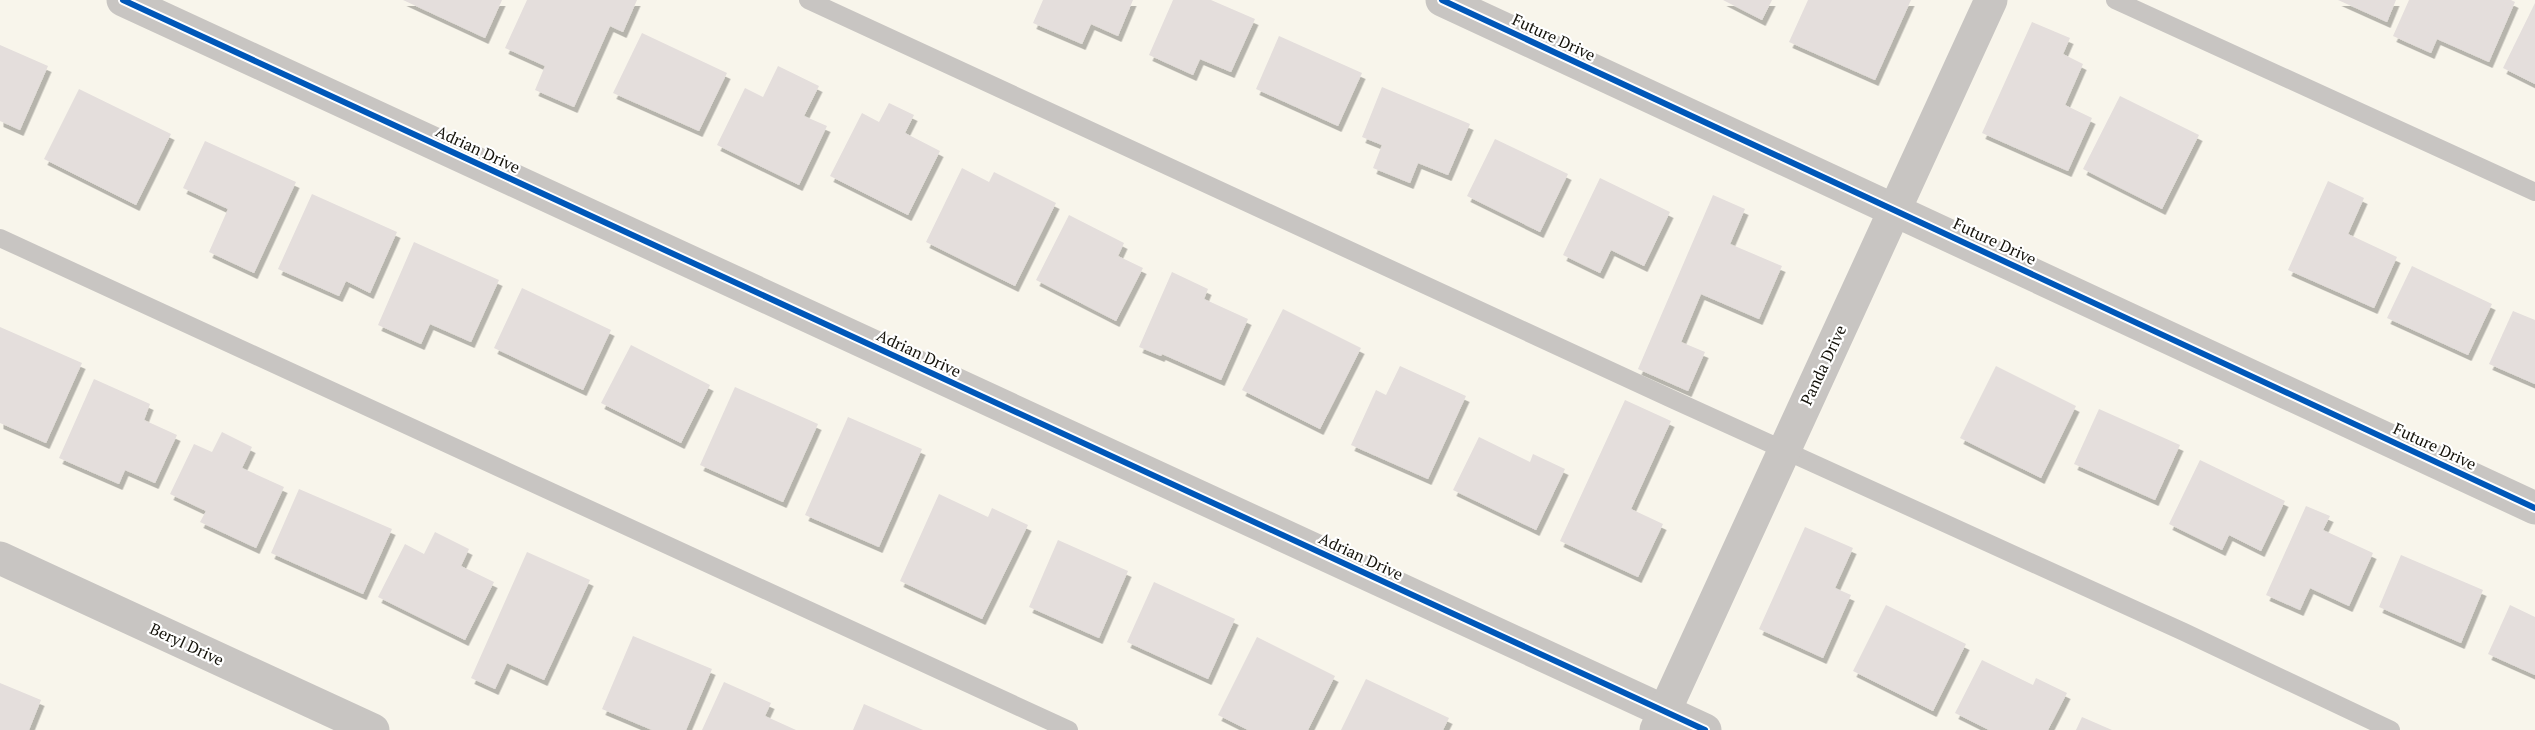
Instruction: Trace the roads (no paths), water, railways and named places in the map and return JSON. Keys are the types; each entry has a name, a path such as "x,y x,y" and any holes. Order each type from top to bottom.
{"street":[{"name":"Adrian Drive","path":"123,0 1660,721 1705,730"},
{"name":"Future Drive","path":"1442,0 2535,508"},
{"name":"Panda Drive","path":"1660,721 1990,0"},
{"name":"Beryl Drive","path":"0,558 373,730"}],"lane":[{"path":"808,0 1490,316 2184,632 2391,730"},
{"path":"2115,0 2535,192"},
{"path":"0,238 1069,730"}]}
